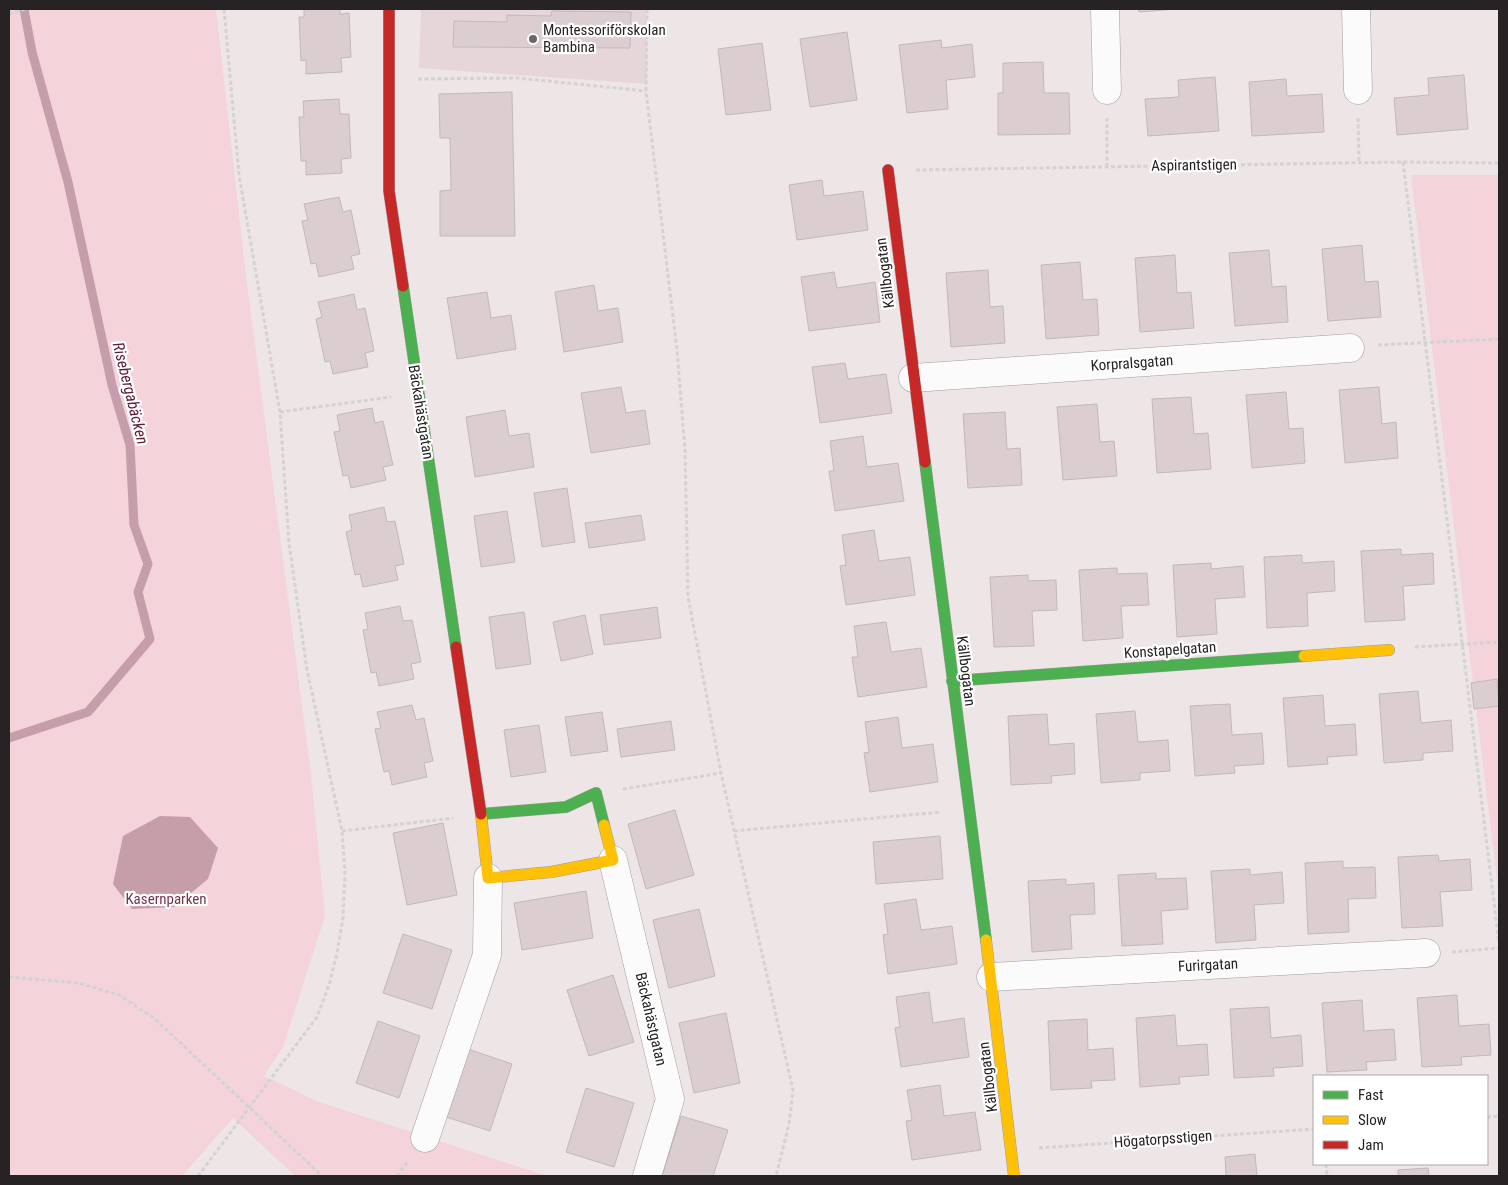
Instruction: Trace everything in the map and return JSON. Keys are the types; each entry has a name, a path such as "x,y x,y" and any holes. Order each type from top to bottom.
{"street":[{"name":"Bäckahästgatan","path":"389,9 387,79 389,190 481,814 488,878 487,955 425,1138"},
{"path":"1105,9 1107,90"},
{"path":"1356,9 1358,90"},
{"name":"Källbogatan","path":"888,170 913,378 991,977 1014,1176"},
{"name":"Korpralsgatan","path":"913,378 1350,348"},
{"name":"Konstapelgatan","path":"952,681 1389,650"},
{"name":"Bäckahästgatan","path":"596,793 670,1099 647,1176"},
{"path":"481,814 566,807 596,793"},
{"path":"488,878 562,871 613,860"},
{"name":"Furirgatan","path":"991,977 1426,953"}],"path":[{"path":"9,14 25,9"},
{"path":"198,1176 317,1017 329,985 343,918 345,872 342,831 308,670 291,563 280,412 239,175 224,9"},
{"path":"646,9 646,91 677,350 685,450 688,596 721,773 793,1090 789,1124 776,1176"},
{"path":"387,79 517,78 646,91"},
{"path":"1107,90 1107,166"},
{"path":"1358,90 1359,162"},
{"name":"Aspirantstigen","path":"888,170 1359,162 1499,163"},
{"path":"1403,162 1499,943"},
{"path":"1350,348 1499,339"},
{"path":"280,412 419,393"},
{"path":"1389,650 1462,643 1499,642"},
{"path":"596,793 721,773"},
{"path":"734,831 969,810"},
{"path":"342,831 481,814"},
{"path":"1426,953 1499,948"},
{"path":"9,977 79,983 119,995 154,1018 248,1109 322,1176"},
{"name":"Högatorpsstigen","path":"1011,1150 1313,1129"}],"shaded area":[{"name":"Montessoriförskolan Bambina","path":"421,9 647,9 647,84 419,68"},
{"path":"160,816 190,817 218,848 208,879 174,907 132,909 113,884 123,836"}],"green space":[{"name":"Kasernparken","path":"9,9 216,9 245,268 311,775 325,916 283,1047 264,1076 319,1102 547,1176 295,1176 233,1118 182,1176 9,1176"},
{"path":"1411,175 1499,175 1499,895"}],"building":[{"path":"304,9 340,9 340,14 349,13 351,57 341,58 342,72 306,74 306,60 301,61 299,17 304,17"},
{"path":"1138,9 1176,9 1139,12"},
{"path":"552,11 631,12 630,48 453,47 454,21 507,22 507,15 551,16"},
{"path":"847,32 857,100 810,107 800,39"},
{"path":"941,40 942,48 972,44 975,77 946,80 948,109 907,113 899,45"},
{"path":"762,43 771,110 726,115 718,49"},
{"path":"1043,62 1044,93 1069,93 1070,134 998,135 998,93 1003,93 1003,63"},
{"path":"1464,75 1468,129 1397,135 1394,98 1429,95 1428,78"},
{"path":"1215,77 1219,131 1148,136 1145,99 1179,97 1178,80"},
{"path":"1286,79 1287,96 1322,94 1324,132 1252,136 1249,82"},
{"path":"512,92 515,236 440,236 440,191 451,190 450,138 440,138 439,94"},
{"path":"339,99 340,114 349,114 351,158 341,159 342,173 306,175 306,161 301,161 299,117 304,117 303,101"},
{"path":"822,180 824,196 863,191 868,230 797,240 789,185"},
{"path":"339,197 343,212 351,210 360,254 351,256 354,269 319,277 316,263 311,264 302,221 308,220 304,204"},
{"path":"1362,245 1365,282 1378,281 1381,317 1328,321 1322,249"},
{"path":"1269,250 1272,287 1286,286 1288,322 1235,326 1229,253"},
{"path":"1175,255 1177,293 1191,292 1194,328 1140,332 1135,258"},
{"path":"1080,262 1083,300 1097,299 1099,335 1046,339 1041,265"},
{"path":"988,270 990,307 1003,306 1005,343 951,347 946,273"},
{"path":"834,272 837,288 875,282 880,322 809,331 801,277"},
{"path":"594,285 598,311 618,308 623,342 564,352 555,292"},
{"path":"487,292 491,318 511,315 516,349 457,359 447,298"},
{"path":"354,294 357,310 365,308 374,351 365,353 368,367 333,374 330,361 325,362 316,319 322,317 318,302"},
{"path":"845,363 848,379 886,374 892,413 820,423 812,367"},
{"path":"621,387 626,413 645,410 650,444 591,453 581,393"},
{"path":"1379,387 1382,424 1396,422 1398,458 1345,463 1339,390"},
{"path":"1286,392 1289,429 1303,428 1305,463 1252,468 1246,395"},
{"path":"1191,397 1194,434 1208,433 1211,469 1157,473 1152,399"},
{"path":"1097,404 1100,442 1114,441 1117,476 1063,480 1057,407"},
{"path":"372,408 375,423 383,421 393,465 383,467 386,480 351,488 348,475 343,476 334,432 340,431 337,415"},
{"path":"505,410 509,436 529,433 534,467 475,477 466,417"},
{"path":"1005,412 1007,449 1020,448 1022,485 968,488 963,414"},
{"path":"863,436 867,467 898,463 904,501 835,511 829,471 834,471 830,441"},
{"path":"567,488 575,542 542,547 534,493"},
{"path":"384,507 387,522 395,521 404,564 395,566 398,580 363,587 360,574 355,575 346,532 352,530 349,515"},
{"path":"507,511 515,562 481,567 474,516"},
{"path":"641,515 645,540 589,548 585,523"},
{"path":"874,530 879,561 910,557 915,595 846,605 840,566 846,565 842,535"},
{"path":"1401,549 1401,555 1433,553 1434,584 1403,586 1405,620 1365,622 1361,551"},
{"path":"1302,555 1302,563 1334,561 1335,591 1307,593 1308,626 1267,628 1264,557"},
{"path":"1211,563 1211,569 1243,566 1245,597 1215,599 1217,634 1177,637 1173,565"},
{"path":"1117,568 1117,574 1147,573 1149,605 1121,606 1123,638 1083,641 1079,570"},
{"path":"1028,575 1028,581 1056,580 1057,610 1032,611 1034,646 994,647 990,577"},
{"path":"400,606 403,621 412,620 421,662 411,664 414,679 379,686 376,672 371,673 363,630 368,629 365,613"},
{"path":"657,607 661,638 604,645 600,615"},
{"path":"524,612 531,664 496,669 489,617"},
{"path":"585,615 593,654 561,661 553,622"},
{"path":"886,622 891,652 921,648 927,687 858,697 852,657 858,657 854,626"},
{"path":"1497,679 1499,706 1474,709 1471,683"},
{"path":"1418,691 1421,723 1451,720 1453,751 1423,753 1423,760 1384,763 1379,694"},
{"path":"1323,695 1325,726 1355,724 1357,755 1327,757 1328,764 1288,767 1283,698"},
{"path":"1230,704 1232,735 1262,733 1264,764 1234,766 1235,773 1195,776 1190,706"},
{"path":"412,705 416,720 424,718 433,761 424,763 427,777 392,785 389,771 384,772 375,729 381,728 377,712"},
{"path":"1135,711 1138,742 1168,740 1170,771 1140,773 1140,780 1101,783 1096,714"},
{"path":"602,712 608,751 571,756 565,717"},
{"path":"1047,714 1049,745 1074,743 1075,774 1051,776 1052,783 1011,785 1008,716"},
{"path":"898,717 902,748 933,744 938,782 870,792 864,753 869,752 865,722"},
{"path":"671,721 675,750 621,757 617,729"},
{"path":"539,725 546,772 511,777 504,730"},
{"path":"675,810 694,875 646,889 628,824"},
{"path":"443,823 457,895 407,905 393,833"},
{"path":"940,836 943,879 876,884 873,842"},
{"path":"1438,855 1439,861 1470,859 1472,890 1440,892 1443,926 1402,928 1398,857"},
{"path":"1343,861 1343,868 1375,867 1376,898 1348,899 1349,932 1308,934 1305,863"},
{"path":"1250,869 1250,875 1282,872 1284,903 1254,905 1256,940 1216,943 1211,871"},
{"path":"1156,873 1156,879 1186,878 1188,909 1161,911 1163,944 1122,946 1118,875"},
{"path":"1066,879 1066,885 1094,883 1095,914 1070,915 1072,949 1032,952 1028,881"},
{"path":"586,891 593,938 522,950 514,903"},
{"path":"916,899 921,930 952,926 957,964 888,974 883,935 888,934 884,904"},
{"path":"699,909 715,976 669,988 653,920"},
{"path":"403,934 452,950 432,1009 383,993"},
{"path":"613,975 634,1042 589,1056 567,990"},
{"path":"929,992 933,1023 964,1018 969,1057 901,1067 895,1028 900,1027 896,997"},
{"path":"1457,995 1459,1026 1489,1024 1491,1055 1461,1057 1462,1065 1422,1067 1417,998"},
{"path":"1362,1000 1364,1031 1394,1029 1396,1060 1366,1062 1367,1070 1327,1072 1322,1003"},
{"path":"1269,1007 1271,1038 1301,1035 1303,1066 1273,1068 1274,1076 1234,1078 1230,1009"},
{"path":"726,1013 740,1083 694,1093 679,1023"},
{"path":"1175,1015 1177,1046 1207,1044 1209,1075 1179,1077 1180,1084 1140,1087 1136,1018"},
{"path":"1087,1019 1088,1050 1113,1048 1115,1080 1091,1081 1092,1088 1051,1090 1048,1021"},
{"path":"378,1021 420,1036 399,1098 356,1083"},
{"path":"465,1048 512,1064 490,1131 443,1116"},
{"path":"940,1085 944,1116 975,1112 981,1150 912,1160 906,1121 912,1120 907,1090"},
{"path":"586,1088 634,1103 614,1167 566,1152"},
{"path":"681,1116 728,1130 713,1176 662,1176"},
{"path":"1255,1154 1257,1176 1226,1176 1225,1157"},
{"path":"1428,1168 1429,1176 1398,1176 1398,1170"}],"waterway":[{"name":"Risebergabäcken","path":"9,738 88,712 150,639 138,592 148,564 134,525 130,445 112,385 68,182 32,52 24,9"}],"traffic: fast":[{"path":"403,286 456,647"},
{"path":"925,462 986,940"},
{"path":"952,681 1304,656"},
{"path":"481,814 566,807 596,793 604,825"}],"traffic: slow":[{"path":"1304,656 1389,650"},
{"path":"481,814 488,878 551,872 613,860 604,825"},
{"path":"986,940 1014,1176"}],"traffic: jam":[{"path":"389,9 389,191 403,286"},
{"path":"888,170 925,462"},
{"path":"456,647 481,814"}],"place":[{"name":"Montessoriförskolan Bambina","path":"533,39"}]}
